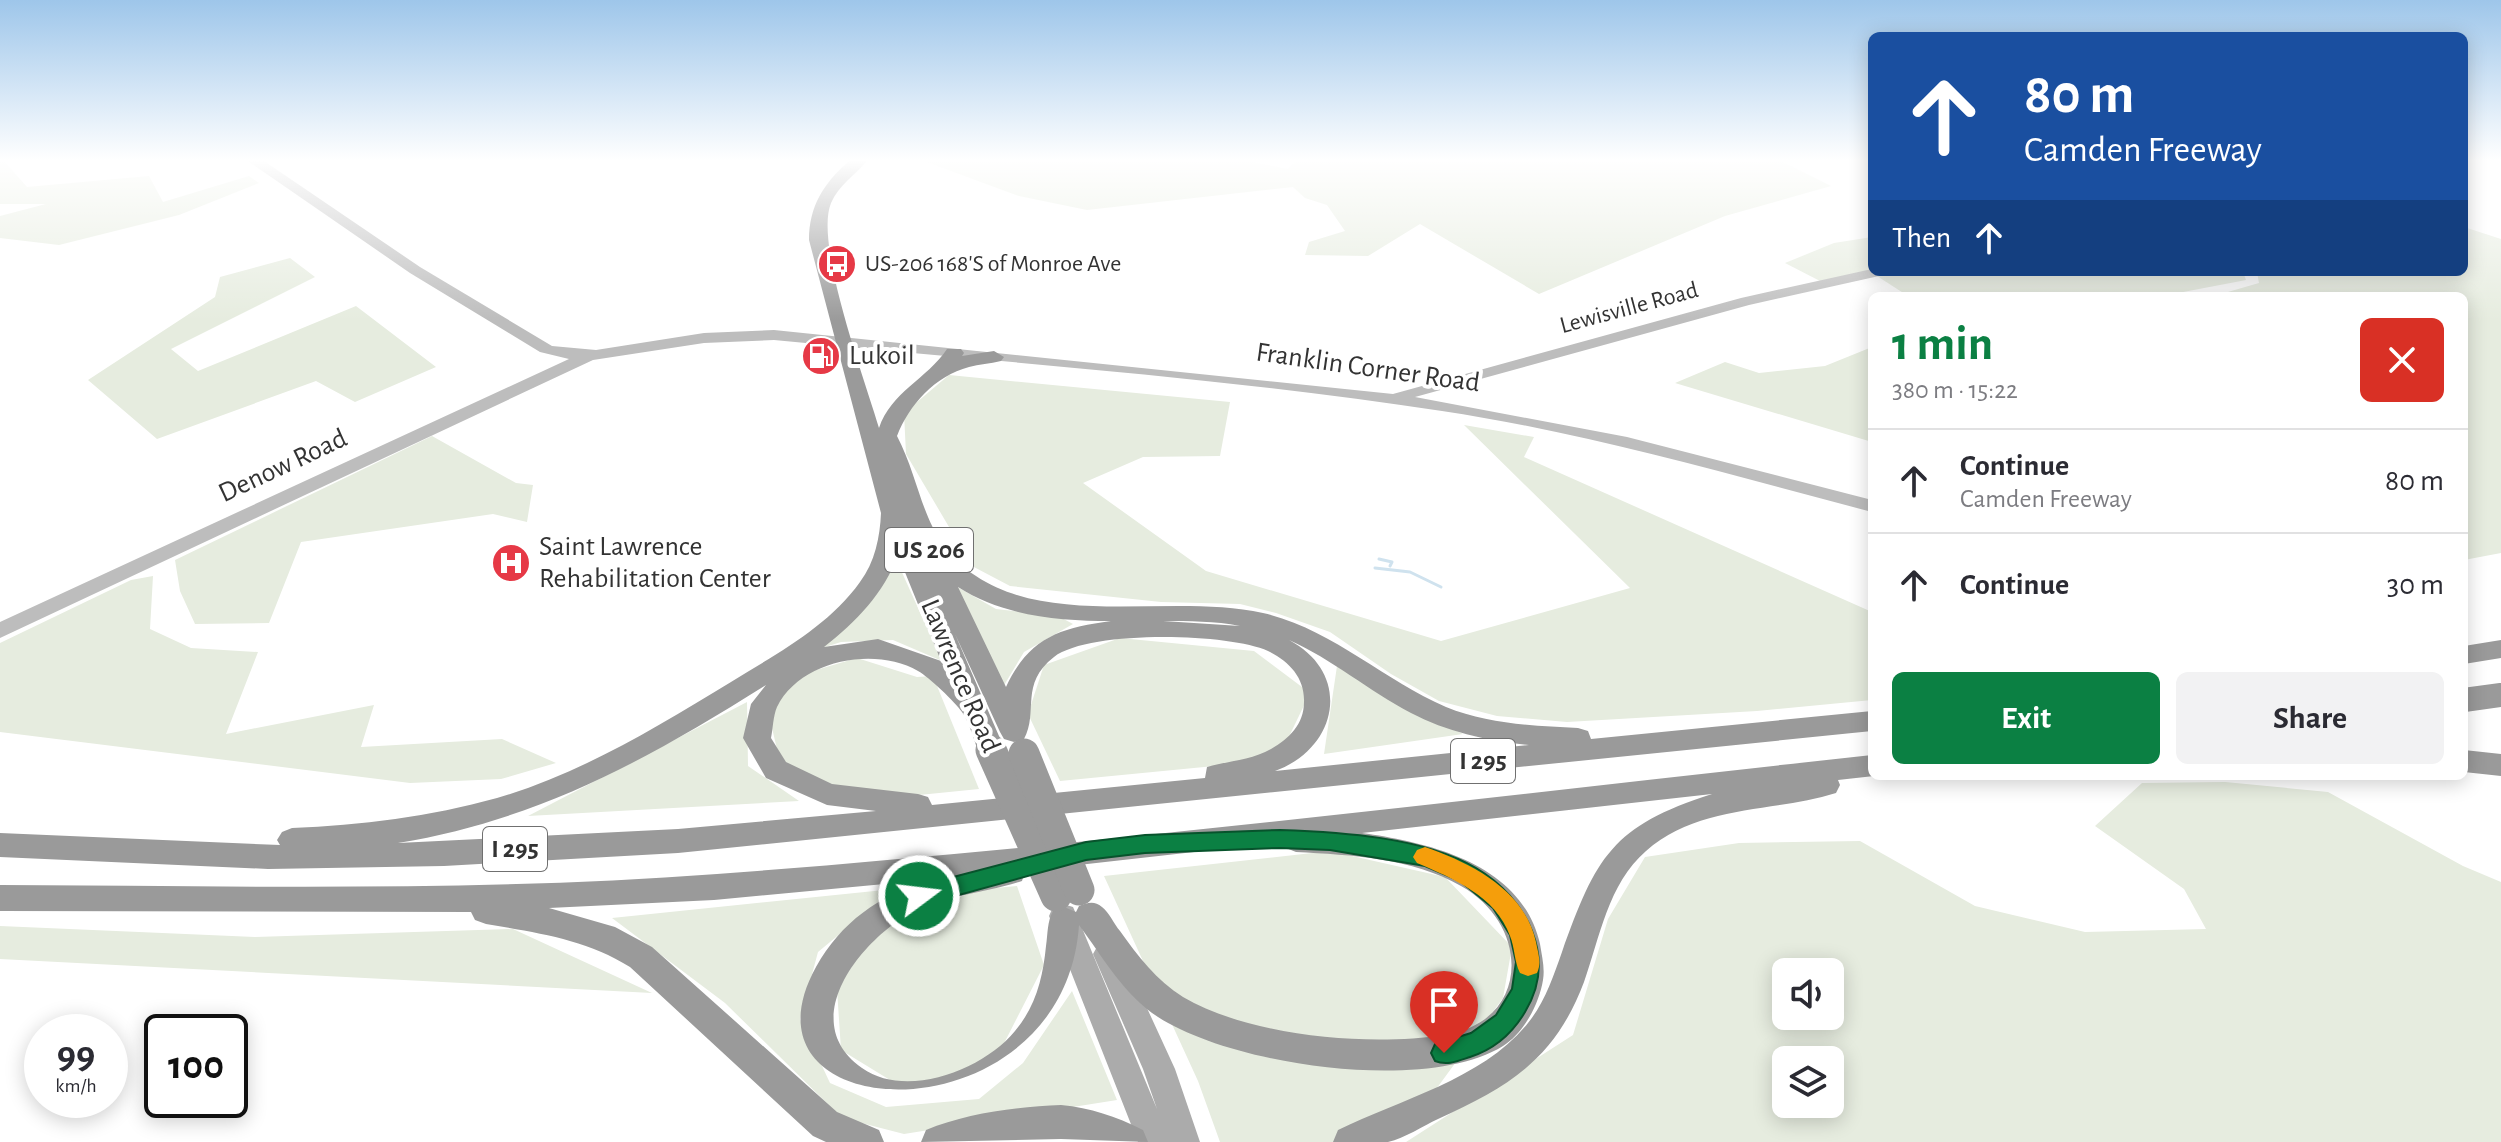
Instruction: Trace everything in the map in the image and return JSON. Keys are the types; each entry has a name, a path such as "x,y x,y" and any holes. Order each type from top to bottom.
{"highway":[{"name":"US 206","path":"820,214 816,226 820,256 846,341"},
{"name":"Lawrence Road","path":"846,341 864,373 887,435 901,512 1010,745 1072,905"},
{"name":"Lawrence Road","path":"846,341 901,512 979,720 1010,745"},
{"path":"941,372 954,353"},
{"path":"887,435 890,420 906,396 962,362 994,357"},
{"path":"901,512 943,563 963,580 989,594 1055,611 1190,613 1260,621 1331,649 1430,711 1491,730 1550,738 1582,738 1868,720"},
{"path":"54,847 372,836 462,819 550,792 665,736 828,630 864,595 879,571 901,512"},
{"path":"1010,745 1018,689 1031,665 1066,640 1097,631 1159,629 1256,638 1296,656 1313,677 1320,701 1314,725 1306,737 1282,756 1255,767 1094,800"},
{"path":"2468,654 2501,649"},
{"path":"979,720 948,683 927,664 894,651 853,650 817,660 787,677 765,701 758,714 755,740 759,752 773,770 833,797 887,804 978,802 1028,807"},
{"path":"2468,698 2501,695"},
{"name":"I 295","path":"0,845 264,857 379,856 736,837 1868,720"},
{"path":"2468,761 2501,765"},
{"name":"I 295","path":"0,898 424,900 525,898 699,888 1086,851 1868,766"},
{"path":"1351,1142 1496,1071 1532,1043 1558,1005 1604,882 1616,863 1645,835 1686,814 1868,777"},
{"path":"1072,905 1154,995 1195,1021 1247,1038 1365,1052 1444,1053 1467,1047 1493,1034 1512,1015 1526,987 1528,962 1517,922 1486,887 1448,865 1397,850 1330,841 1280,839 1145,844"},
{"path":"1072,905 1058,978 1041,1022 1013,1057 992,1073 940,1094 901,1096 857,1083 844,1075 830,1058 822,1038 820,998 835,960 863,928 889,910 919,896 1086,851"},
{"path":"424,900 551,920 615,940 641,957 825,1124 866,1142"},
{"path":"939,1142 1051,1121 1074,1121 1104,1128 1130,1142"}],"main road":[{"name":"Lawrence Road","path":"1072,905 1154,1142"},
{"name":"Lawrence Road","path":"1072,905 1159,1069 1184,1142"}],"street":[{"path":"333,214 415,270 546,349 565,355 591,356"},
{"name":"Lewisville Road","path":"1393,399 1746,301 1868,274"},
{"name":"Franklin Corner Road","path":"591,356 733,335 846,341 1393,399 1604,437 1868,505"},
{"name":"Denow Road","path":"0,631 591,356"},
{"path":"2468,699 2501,709"}],"shaded area":[{"path":"181,214 59,245 0,238 0,216"},
{"path":"1333,214 1731,214 1539,294 1420,224 1368,256 1305,255 1309,242 1345,231"},
{"path":"2468,228 2501,239 2501,553 2468,559 2468,292 2228,292 2259,283 2258,276 2468,276"},
{"path":"1868,238 1868,273 1820,281 1785,263 1834,243"},
{"path":"290,258 315,277 171,349 198,371 356,306 436,367 355,402 316,381 157,439 88,380 215,297 220,277"},
{"path":"1877,276 2244,276 2246,280 2183,292 1902,292"},
{"path":"1868,349 1868,441 1675,383 1725,362 1759,373 1825,366"},
{"path":"949,375 1230,402 1220,456 1143,457 1083,483 1206,571 1441,641 1630,588 1464,425 1534,437 1524,457 1868,610 1868,700 1757,711 1567,722 1497,716 1439,701 1391,674 1330,632 1276,613 1240,604 1161,602 1010,586 972,566 906,454 904,413"},
{"path":"432,436 516,483 533,485 527,522 493,514 301,542 269,623 195,624 180,591 175,560"},
{"path":"895,557 942,661 893,640 841,642 806,653"},
{"path":"153,576 150,629 191,648 258,652 226,734 374,705 361,747 502,739 556,763 501,779 410,783 0,732 0,643 131,580"},
{"path":"954,585 996,609 1058,616 1073,624 1024,652 1003,687"},
{"path":"1120,638 1254,651 1310,693 1283,749 1266,761 1060,781 1028,714 1044,665"},
{"path":"857,658 917,677 933,676 979,789 869,800 782,770 767,707 799,675"},
{"path":"1337,666 1389,699 1463,734 1324,754"},
{"path":"747,702 748,766 799,801 528,816"},
{"path":"2225,782 2328,792 2463,866 2501,882 2501,1142 1406,1142 1573,1035 1608,919 1645,857 1739,843 1860,841 1975,906 2085,932 2206,929 2184,889 2095,826 2142,783"},
{"path":"1330,851 1445,877 1512,947 1503,998 1434,1092 1340,1142 1220,1142 1198,1081 1104,876"},
{"path":"1017,886 1044,965 994,1063 903,1088 841,1050 837,989 878,927 965,895 962,891"},
{"path":"894,889 818,952 800,1019 830,1083 886,1107 979,1099 1023,1063 1072,991 1117,1100 904,1134 842,1118 725,1003 612,918"},
{"path":"0,926 255,937 513,929 652,993 0,959"}],"waterway":[{"path":"1379,559 1392,562 1390,566"},
{"path":"1375,568 1410,572 1441,587"}],"slow traffic":[{"path":"1425,857 1468,874 1501,901 1522,932 1528,966"}],"place":[{"name":"US-206 168'S of Monroe Ave","path":"837,264"},
{"name":"Lukoil","path":"821,356"},
{"name":"Saint Lawrence Rehabilitation Center","path":"511,563"}],"route":[{"path":"919,896 1086,851 1145,844 1280,839 1330,841 1428,857 1468,874 1501,901 1522,932 1528,962 1524,992 1505,1023 1478,1043 1444,1053"}]}
